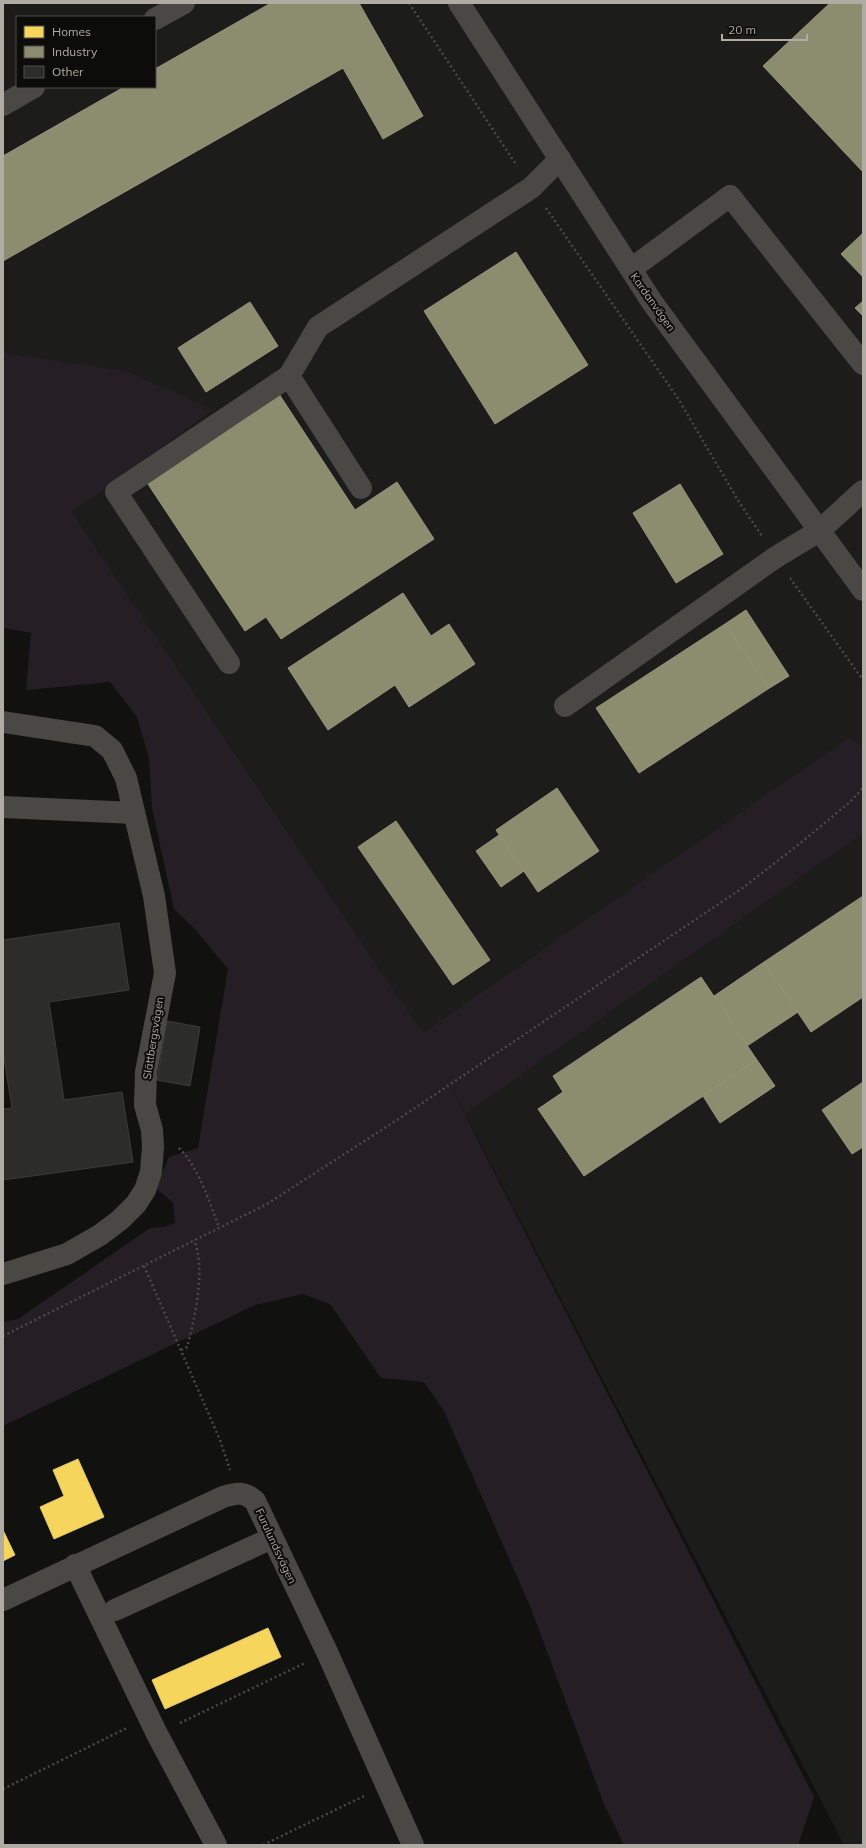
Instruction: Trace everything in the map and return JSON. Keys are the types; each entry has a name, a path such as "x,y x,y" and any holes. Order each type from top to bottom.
{"street":[{"path":"156,18 184,3"},
{"name":"Kardanvägen","path":"459,3 652,302 863,590"},
{"path":"3,105 32,88"},
{"path":"229,662 116,492 289,376 318,327 531,188 560,159"},
{"path":"631,269 730,196 863,364"},
{"path":"289,376 362,488"},
{"path":"565,706 776,557 819,531 863,491"},
{"name":"Slättbergsvägen","path":"3,722 95,736 112,750 126,778 154,896 165,973 146,1072 145,1105 152,1130 153,1147 151,1172 145,1190 136,1204 120,1220 100,1235 67,1254 3,1274"},
{"path":"3,807 134,813"},
{"path":"3,1600 75,1565 223,1497 238,1492"},
{"name":"Furulundsvägen","path":"238,1492 248,1495 255,1501 327,1652 413,1845"},
{"path":"115,1610 272,1538"},
{"path":"75,1565 153,1726 216,1845"}],"path":[{"path":"409,3 531,188 679,400 739,502 863,680"},
{"path":"3,1336 267,1204 326,1167 744,887 850,802 863,788"},
{"path":"152,1130 171,1140 186,1156 197,1176 219,1227"},
{"path":"181,1350 187,1346 192,1326 199,1274 198,1249 194,1240"},
{"path":"144,1266 220,1440 238,1492"},
{"path":"3,1789 327,1652"},
{"path":"263,1845 386,1786"}],"shaded area":[{"path":"3,3 863,3 863,1845 844,1845 423,1033 72,512 212,410 8,354 3,350"},
{"path":"3,350 8,354 126,371 213,410 72,512 423,1033 850,737 863,748 863,833 465,1114 441,1068 814,1797 798,1845 624,1845 604,1804 530,1606 444,1411 424,1382 381,1378 330,1304 303,1294 255,1305 3,1426 3,1322 18,1319 150,1228 164,1227 175,1223 173,1203 156,1188 169,1157 198,1148 228,969 194,928 174,909 152,808 149,758 137,717 110,682 26,690 31,633 3,628"}],"building: Homes":[{"path":"78,1459 104,1517 54,1539 40,1507 64,1496 53,1470"},
{"path":"3,1530 15,1555 3,1561"},
{"path":"268,1628 281,1657 165,1709 152,1680"}],"building: Industry":[{"path":"271,3 359,3 423,116 383,139 343,68 3,261 3,156 122,88 156,88 156,68"},
{"path":"830,3 863,3 863,172 763,66"},
{"path":"863,233 863,277 841,254"},
{"path":"516,252 588,365 495,424 424,311"},
{"path":"863,301 863,316 855,308"},
{"path":"250,302 278,346 206,392 178,348"},
{"path":"279,394 355,510 397,482 434,539 281,639 266,617 245,631 146,481"},
{"path":"680,484 723,554 676,583 633,513"},
{"path":"403,593 431,636 449,624 475,664 409,707 395,685 328,730 288,668"},
{"path":"746,610 789,676 768,689 725,624"},
{"path":"725,624 768,689 639,773 596,708"},
{"path":"557,788 599,851 538,892 496,830"},
{"path":"396,821 490,960 453,985 358,847"},
{"path":"499,835 524,871 501,887 476,851"},
{"path":"863,896 863,997 811,1032 764,962"},
{"path":"764,962 798,1012 747,1046 714,996"},
{"path":"701,977 757,1060 584,1176 538,1109 563,1092 553,1076"},
{"path":"757,1060 775,1086 720,1123 703,1096"},
{"path":"863,1082 863,1147 852,1154 822,1110"}],"building: Other":[{"path":"119,923 129,990 49,1002 64,1100 122,1092 133,1162 3,1180 3,1109 12,1108 3,1052 3,940"},
{"path":"167,1021 200,1027 190,1086 157,1080"}]}
